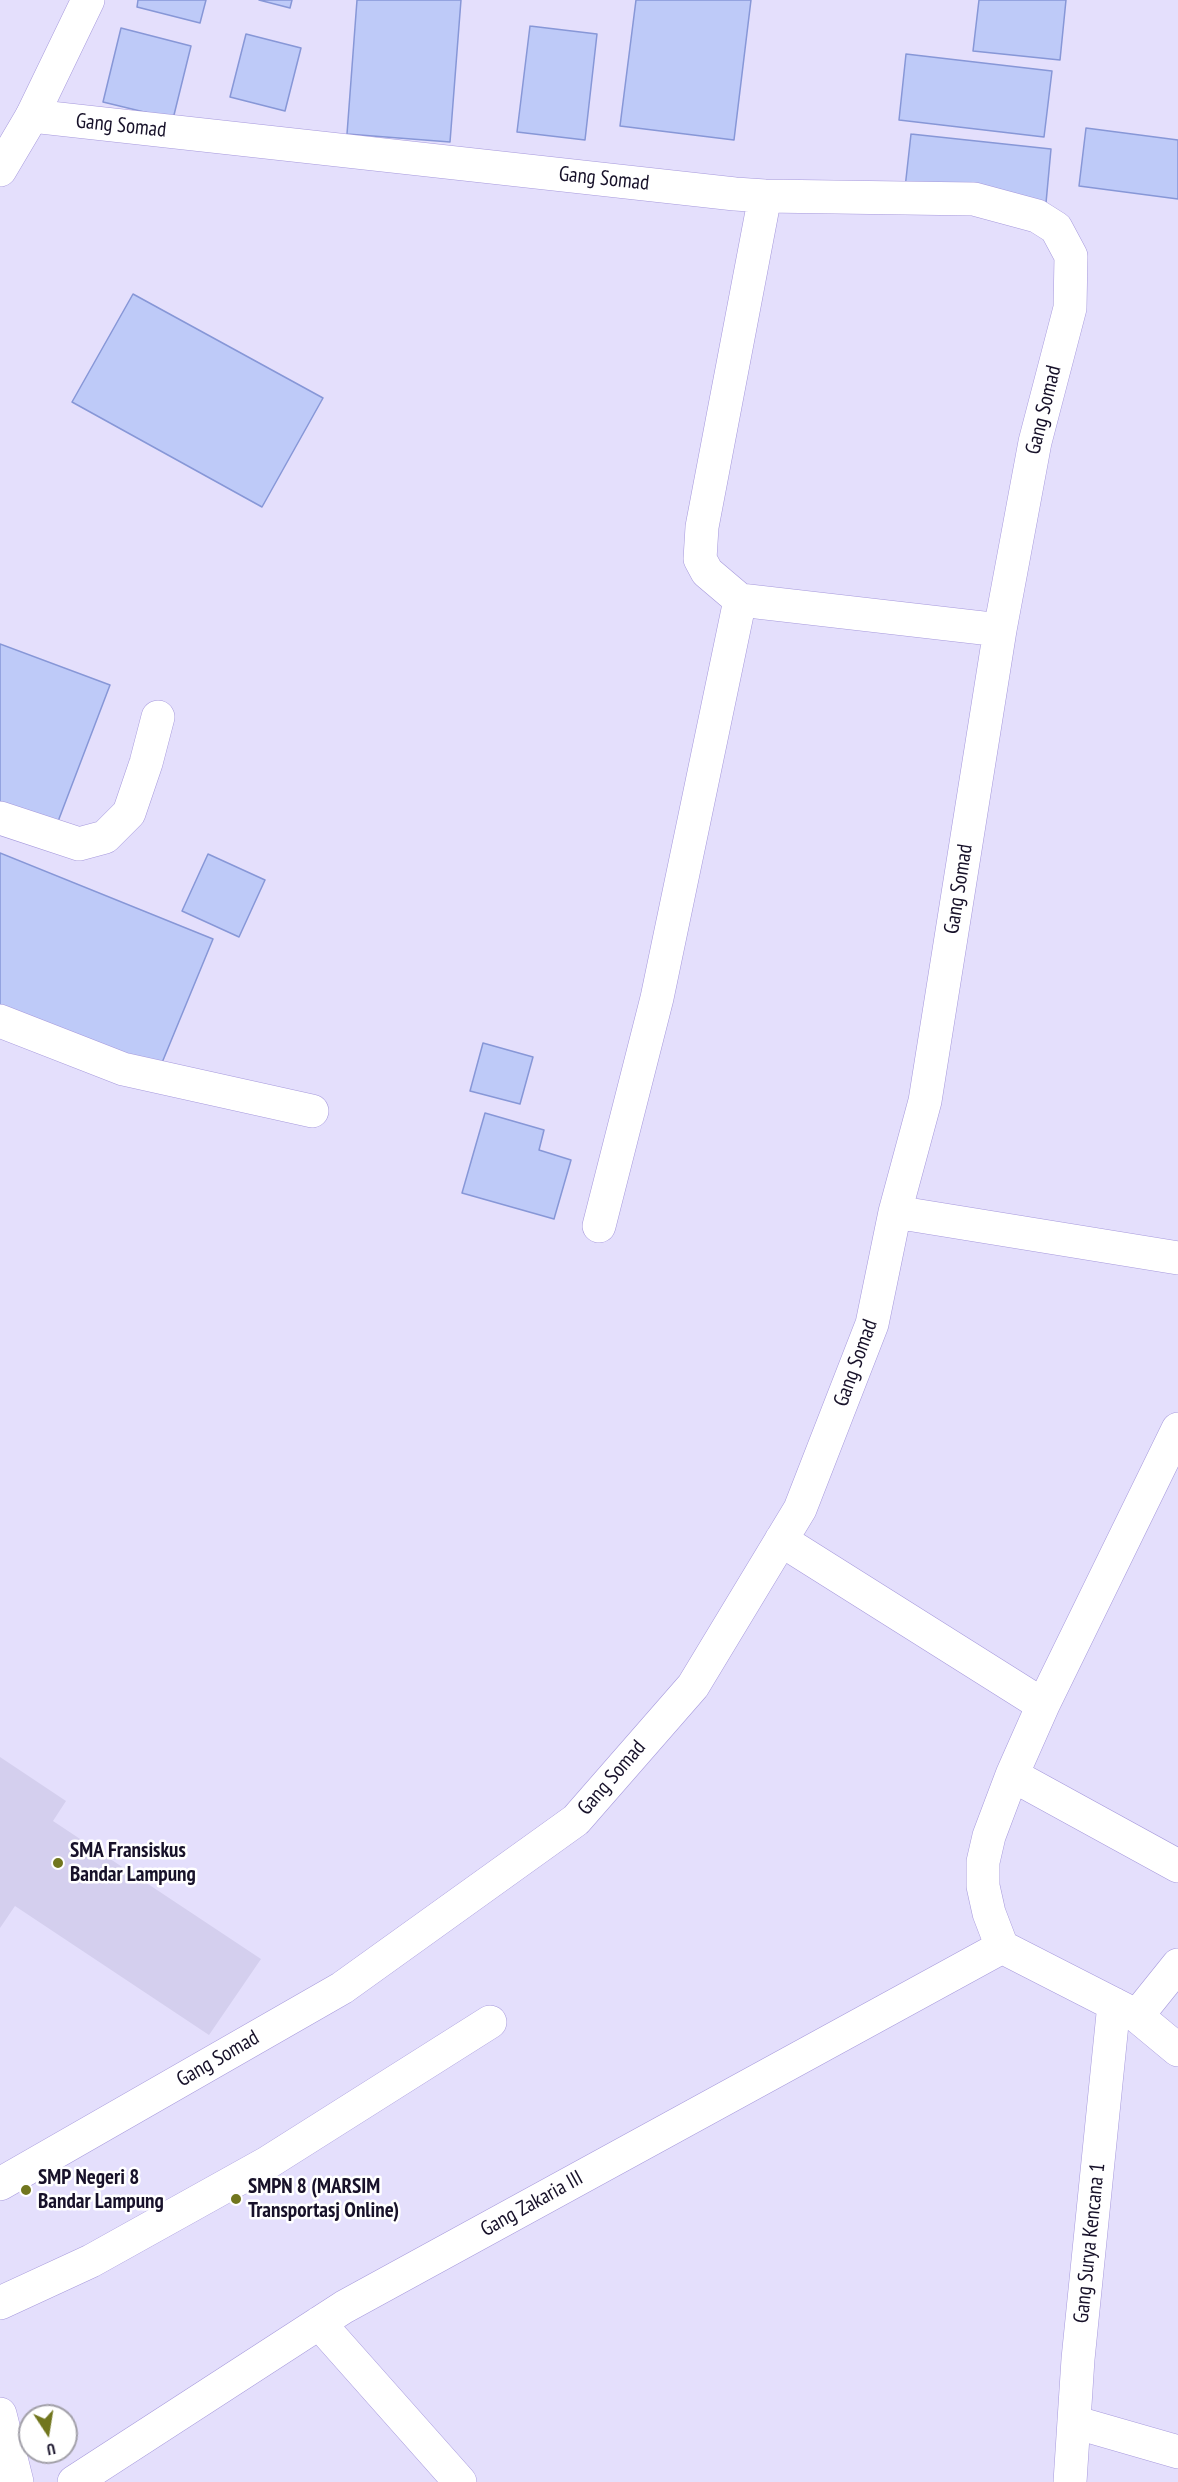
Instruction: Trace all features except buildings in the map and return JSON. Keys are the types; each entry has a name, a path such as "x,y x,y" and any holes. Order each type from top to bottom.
{"street":[{"path":"0,170 32,116 88,0"},
{"name":"Gang Somad","path":"0,2184 342,1988 576,1820 693,1686 800,1509 872,1324 895,1212 925,1101 1000,630 1035,442 1070,308 1071,256 1056,228 1038,216 974,199 765,196 32,116"},
{"path":"765,196 699,548 700,559 707,572 740,600 1000,630"},
{"path":"599,1226 657,998 740,600"},
{"path":"0,818 79,844 105,837 129,813 146,763 158,717"},
{"path":"0,1021 123,1069 312,1111"},
{"path":"895,1212 1178,1258"},
{"path":"1178,1429 1012,1775 989,1836 983,1862 982,1886 1002,1947 1126,2010 1178,2050"},
{"path":"781,1540 1044,1705"},
{"path":"1012,1775 1178,1866"},
{"name":"Gang Zakaria III","path":"74,2482 319,2323 395,2279 1002,1947"},
{"path":"1126,2010 1178,1965"},
{"name":"Gang Surya Kencana 1","path":"1070,2482 1078,2360 1126,2010"},
{"path":"0,2303 91,2261 267,2163 490,2022"},
{"path":"319,2323 460,2482"},
{"path":"0,2414 17,2482"},
{"path":"1074,2422 1178,2452"}],"shaded area":[{"name":"SMA Fransiskus Bandar Lampung","path":"0,1757 66,1801 53,1821 261,1959 209,2035 15,1906 0,1928"}],"place":[{"name":"SMA Fransiskus Bandar Lampung","path":"58,1863"},
{"name":"SMP Negeri 8 Bandar Lampung","path":"26,2190"},
{"name":"SMPN 8 (MARSIM Transportasj Online)","path":"236,2199"}]}
